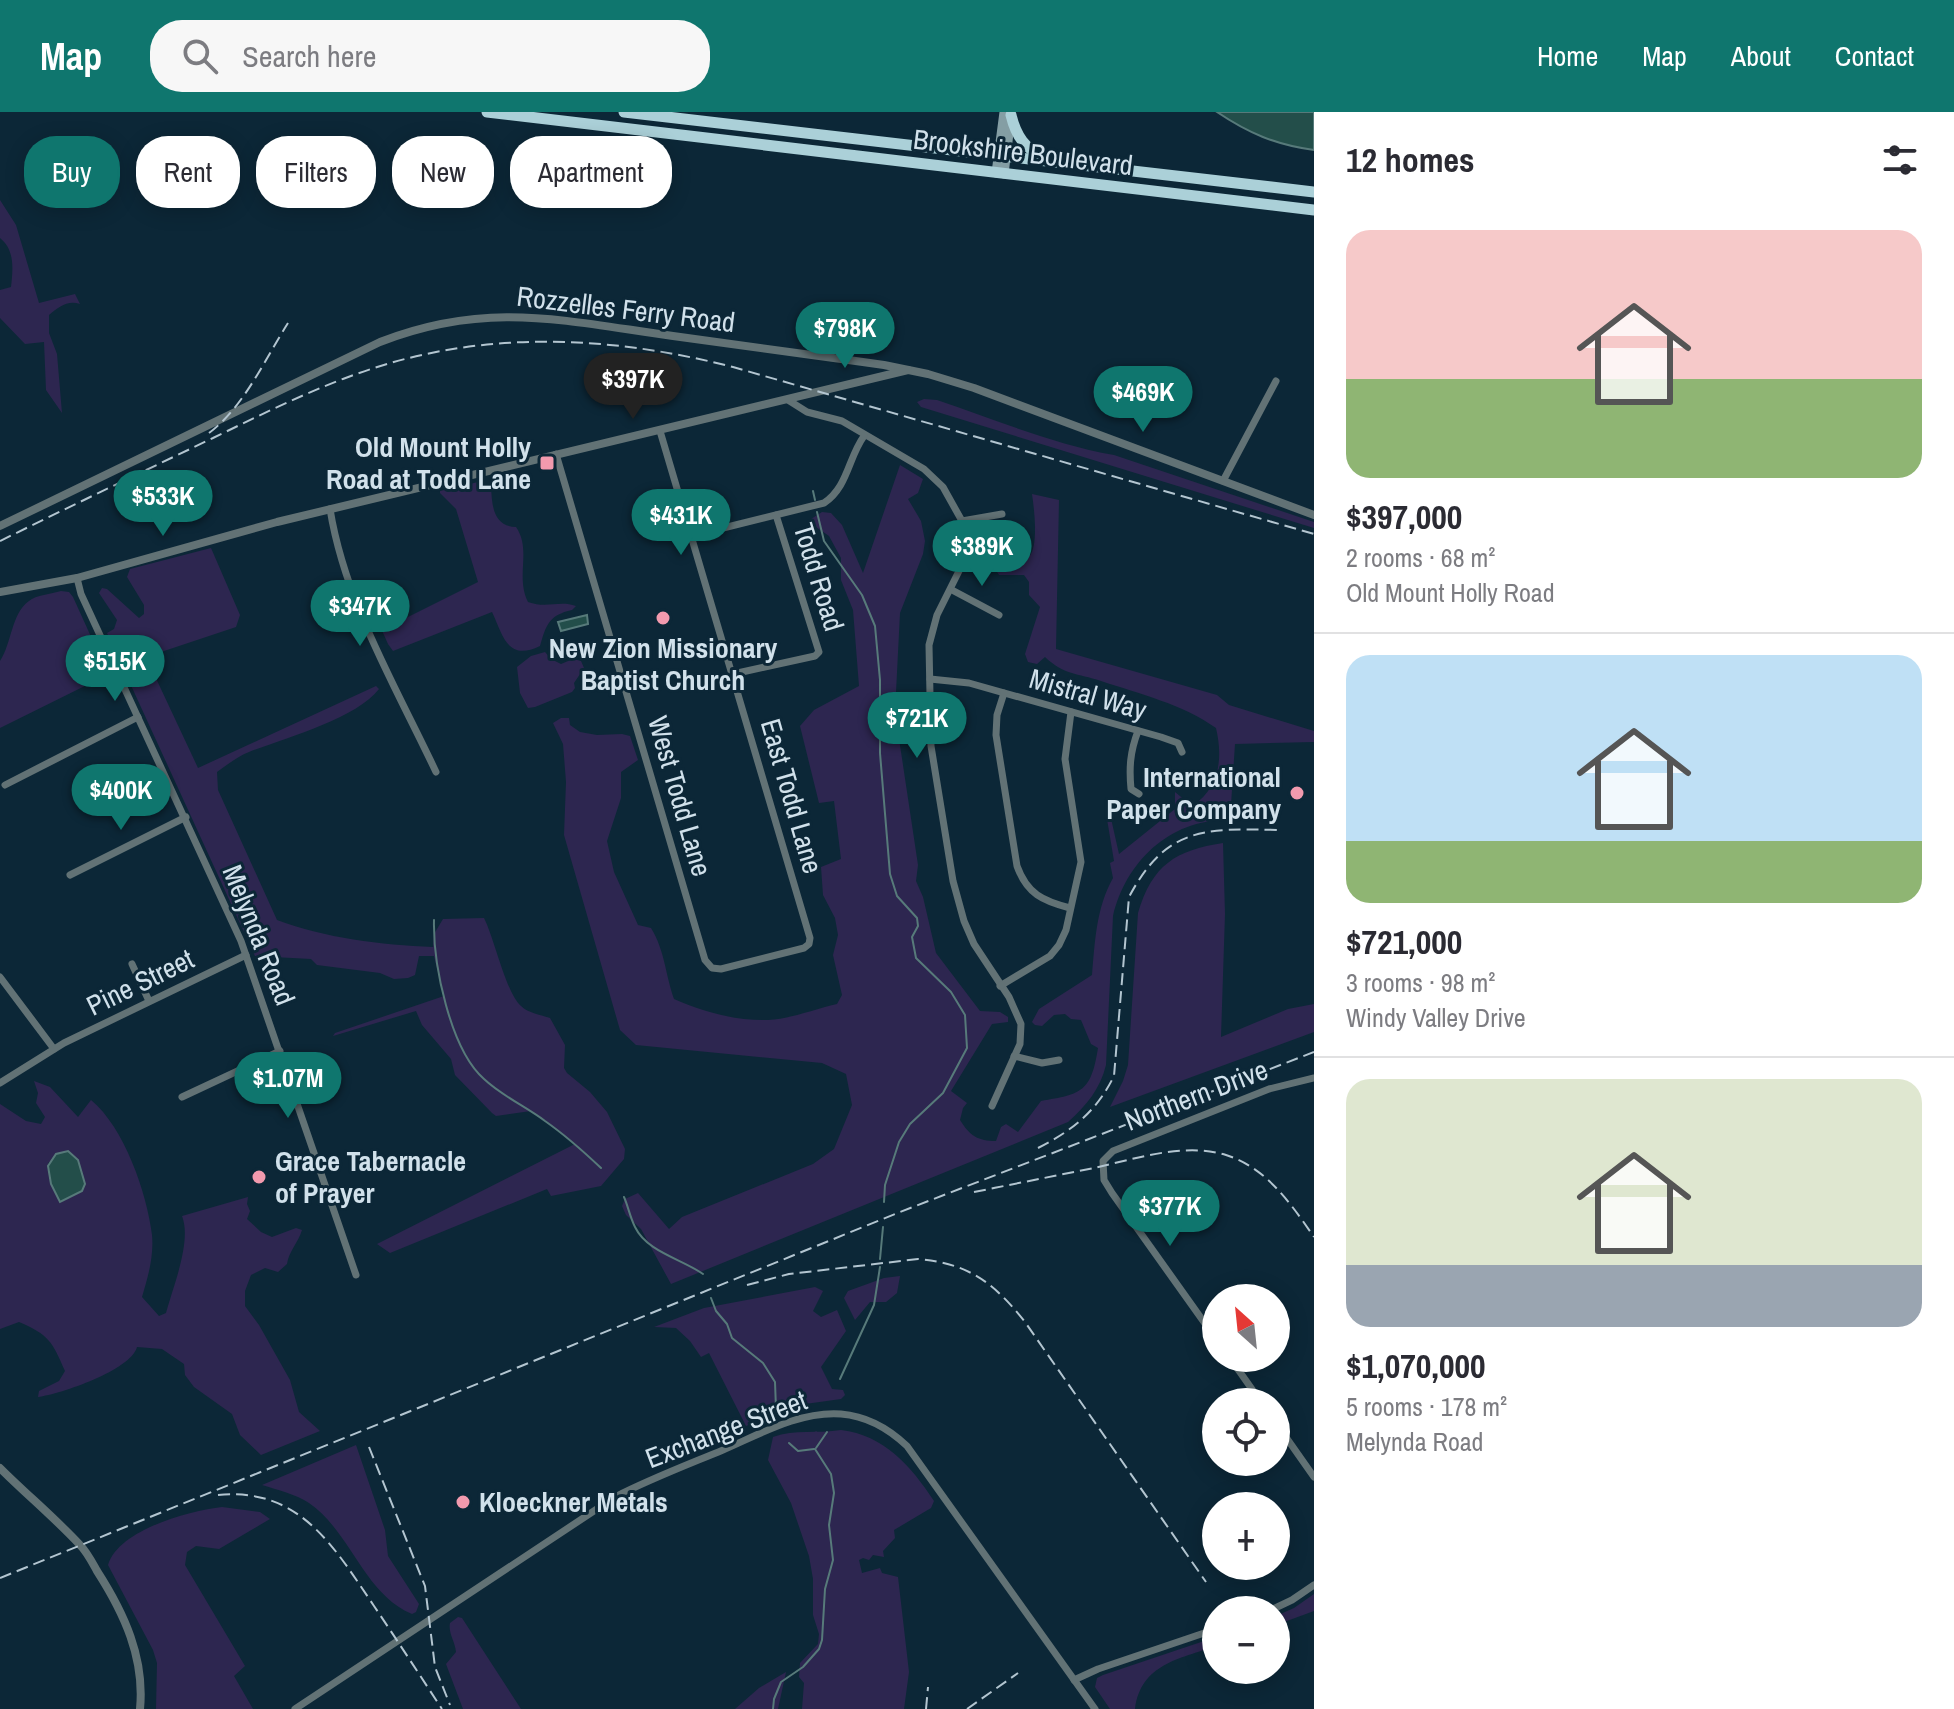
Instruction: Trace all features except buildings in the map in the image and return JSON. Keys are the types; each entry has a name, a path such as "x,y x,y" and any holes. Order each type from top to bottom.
{"highway":[{"name":"Brookshire Boulevard","path":"487,112 1314,210"},
{"name":"Brookshire Boulevard","path":"624,112 1314,192"},
{"path":"1009,113 1025,145 1053,161"}],"main road":[{"path":"1000,173 1009,113"}],"street":[{"name":"Rozzelles Ferry Road","path":"0,526 380,342 440,323 524,316 910,370 974,388 1314,515"},
{"path":"0,592 77,578 330,509 910,370"},
{"path":"1223,481 1276,381"},
{"path":"788,400 807,412 842,421 935,477 962,521 963,556 952,590 937,615 929,657 934,770 953,881 964,921 1021,1024 1020,1044 992,1106"},
{"name":"East Todd Lane","path":"660,431 805,918 809,944"},
{"path":"691,536 818,505 833,497 864,436"},
{"name":"West Todd Lane","path":"556,454 701,945 710,966 721,969 809,944"},
{"path":"330,509 338,550 350,587 436,772"},
{"path":"962,521 1002,514"},
{"name":"Todd Road","path":"733,674 815,656 819,652 776,515"},
{"name":"Melynda Road","path":"77,578 81,594 186,817 246,955 356,1275"},
{"path":"952,590 999,615"},
{"name":"Mistral Way","path":"930,679 969,683 1138,731 1178,743 1182,752"},
{"path":"1004,693 997,715 996,735 1017,866 1021,878 1036,896 1070,908"},
{"path":"1000,986 1050,956 1066,930 1081,862 1065,759 1071,712"},
{"path":"5,785 138,717"},
{"path":"1138,731 1130,750 1129,768 1131,789 1139,794"},
{"path":"70,875 186,817"},
{"name":"Pine Street","path":"0,1083 54,1049 246,955"},
{"path":"132,964 149,1001"},
{"path":"0,977 54,1049"},
{"path":"182,1097 280,1051"},
{"path":"1014,1056 1042,1063 1059,1060"},
{"name":"Northern Drive","path":"1202,1319 1104,1180 1102,1166 1106,1157 1113,1151 1269,1089 1314,1078"},
{"name":"Exchange Street","path":"295,1709 615,1497 796,1420 827,1414 842,1414 872,1422 907,1446 1095,1709"},
{"path":"1290,1443 1314,1477"},
{"path":"0,1468 81,1545 114,1598 137,1658 140,1709"},
{"path":"1290,1601 1314,1585"},
{"path":"1074,1680 1202,1634"}],"shaded area":[{"path":"1217,112 1314,112 1314,150 1263,137"},
{"path":"0,200 16,225 39,303 75,294 80,304 67,304 49,315 49,333 57,354 62,413 46,390 44,342 25,344 0,318 0,290 11,287 12,267 11,254 0,238"},
{"path":"937,400 1069,445 1114,455 1314,522 1314,528 921,407 917,402"},
{"path":"900,465 923,479 918,493 908,499 921,521 925,541 900,613 895,712 918,865 916,881 923,897 936,953 980,1011 1000,1012 1008,1017 1008,1022 992,1024 951,1091 967,1103 960,1120 975,1136 996,1141 1001,1127 1006,1124 1018,1132 1041,1101 1075,1093 1092,1074 1098,1048 1091,1044 1081,1020 1071,1019 1065,1014 1054,1015 1042,1026 1032,1022 1039,1009 1092,975 1100,913 1113,878 1110,863 1114,861 1106,813 1108,811 1110,814 1119,854 1175,809 1175,792 1192,806 1201,799 1214,781 1219,761 1216,728 1189,712 1065,670 1045,657 1037,664 1028,662 1025,654 1040,607 1029,595 1029,582 1024,575 999,575 996,570 998,565 1026,559 1032,552 1035,527 1032,494 1059,500 1056,649 1217,695 1229,705 1314,731 1314,742 1235,744 1230,820 1189,826 1170,835 1140,861 1128,878 1113,916 1106,1065 1092,1096 1068,1122 671,1284 641,1229 626,1215 622,1206 625,1199 638,1193 669,1229 682,1217 813,1164 834,1149 852,1105 846,1074 822,1063 636,1045 620,1030 564,835 566,782 563,744 553,723 569,718 570,725 580,732 630,736 638,760 621,772 621,798 607,841 614,872 638,925 651,928 656,937 674,999 720,1015 756,1020 785,1018 837,1004 842,995 833,955 838,935 835,918 823,895 821,867 841,859 834,801 819,803 800,726 814,710 859,686 853,610 841,580 841,558 829,536 813,525 811,519 822,512 831,513 842,525 863,573"},
{"path":"478,482 491,486 493,507 498,519 516,527 521,536 523,583 528,602 576,606 553,618 540,646 529,650 520,651 508,644 492,612 393,651 372,608 380,606 387,622 392,625 478,582 456,509 440,491"},
{"path":"211,548 240,615 236,627 146,657 198,768 376,686 379,689 354,710 245,754 217,772 218,790 277,920 354,940 433,947 434,934 443,919 484,918 516,999 527,1010 550,1018 565,1045 564,1068 607,1112 625,1149 624,1159 601,1186 551,1196 547,1189 390,1253 377,1244 575,1144 531,1111 496,1116 492,1113 455,1075 451,1059 422,1025 416,1011 333,1036 444,996 434,956 419,956 415,975 394,979 380,973 317,965 311,959 255,956 107,633 114,629 117,620 99,593 102,588 107,589 139,618 144,614 144,605 127,577 130,569"},
{"path":"61,591 69,592 73,597 107,672 105,676 0,728 0,661 15,621 32,599"},
{"path":"587,615 588,624 561,631 558,622"},
{"path":"545,652 561,664 573,659 581,661 584,668 572,692 528,708 520,693 517,667 531,656"},
{"path":"1223,843 1225,914 1221,1037 1288,1009 1314,1004 1314,1032 1110,1107 1128,1065 1138,913 1144,896 1168,863 1192,850"},
{"path":"34,1081 50,1087 78,1117 91,1100 114,1127 132,1162 145,1200 152,1243 142,1297 159,1316 166,1313 180,1264 185,1238 182,1216 248,1197 250,1211 247,1219 261,1232 272,1237 296,1228 302,1230 287,1264 278,1272 265,1268 251,1275 245,1291 245,1306 290,1380 299,1412 320,1431 261,1455 240,1435 232,1414 194,1387 185,1375 184,1364 162,1349 137,1347 132,1356 109,1372 78,1386 38,1397 39,1391 59,1381 65,1371 53,1346 37,1331 19,1322 0,1329 0,1104 26,1121 41,1124 45,1117 36,1103 38,1093","holes":["68,1151 78,1160 60,1202 51,1184 48,1163"]},
{"path":"68,1151 78,1160 85,1184 82,1191 60,1202 51,1184 48,1166 56,1154"},
{"path":"900,1276 897,1293 886,1302 870,1302 855,1320 844,1298 848,1291 884,1278"},
{"path":"815,1287 823,1291 813,1311 821,1317 837,1310 846,1331 821,1367 832,1389 843,1390 845,1395 841,1399 798,1405 746,1426 709,1353 701,1357 676,1328 654,1327 704,1308"},
{"path":"841,1430 870,1438 895,1454 934,1501 931,1508 894,1530 895,1538 883,1551 884,1557 873,1555 869,1560 859,1560 862,1573 880,1568 882,1573 898,1577 909,1672 904,1709 802,1709 804,1683 799,1677 800,1663 818,1644 819,1634 813,1615 813,1579 809,1556 791,1503 768,1460 773,1437"},
{"path":"356,1445 385,1530 388,1556 419,1604 412,1614 396,1605 369,1578 324,1515 304,1500 262,1485"},
{"path":"222,1507 260,1512 270,1519 219,1549 196,1546 187,1552 185,1565 245,1666 234,1676 253,1709 156,1709 157,1663 153,1650 108,1565 115,1552 140,1532 175,1518"},
{"path":"1314,1594 1314,1611 1290,1620 1290,1610"},
{"path":"458,1617 462,1618 521,1709 463,1709 446,1664 456,1652 450,1623"},
{"path":"1202,1642 1202,1651 1164,1666 1145,1682 1135,1709 1110,1709 1095,1687 1097,1678"},
{"path":"786,1672 778,1709 735,1709 759,1688"}],"waterway":[{"path":"813,491 815,500"},
{"path":"817,512 824,541 862,595 875,626 880,680 880,753 890,874 897,896 917,918 918,926 912,937 916,958 951,992 965,1015 967,1048 943,1093 910,1124 899,1142 885,1185 884,1202"},
{"path":"434,920 440,982 446,1005 462,1048 472,1065 491,1085 552,1126 601,1168"},
{"path":"624,1197 635,1227 648,1243 703,1274"},
{"path":"880,1259 883,1227"},
{"path":"840,1379 874,1305 880,1267"},
{"path":"711,1298 732,1338 763,1363 775,1382 776,1409"},
{"path":"816,1448 827,1432"},
{"path":"789,1443 798,1451 814,1449"},
{"path":"773,1709 781,1682 803,1667 819,1649 822,1640 825,1589 833,1560 829,1525 834,1493 831,1474 815,1449"}],"railway":[{"path":"209,433 233,410 288,323"},
{"path":"0,541 285,404 358,373 450,350 531,342 572,342 653,350 733,367 1314,534"},
{"path":"1038,1148 1082,1119 1114,1076 1129,897 1143,874 1158,857 1190,836 1229,830 1277,830"},
{"path":"0,1578 900,1212 1314,1052"},
{"path":"974,1192 1160,1153 1210,1151 1241,1161 1266,1178 1287,1200 1314,1237"},
{"path":"747,1285 789,1274 918,1259 952,1265 979,1278 1003,1297 1025,1322 1206,1582"},
{"path":"369,1447 425,1586 435,1667 450,1705"},
{"path":"218,1495 247,1495 271,1501 293,1511 312,1525 344,1563 442,1709"},
{"path":"967,1709 1018,1673"},
{"path":"926,1709 928,1687"}],"place":[{"name":"Old Mount Holly Road at Todd Lane","path":"547,463"},
{"name":"New Zion Missionary Baptist Church","path":"663,618"},
{"name":"International Paper Company","path":"1297,793"},
{"name":"Grace Tabernacle of Prayer","path":"259,1177"},
{"name":"Kloeckner Metals","path":"463,1502"}]}
